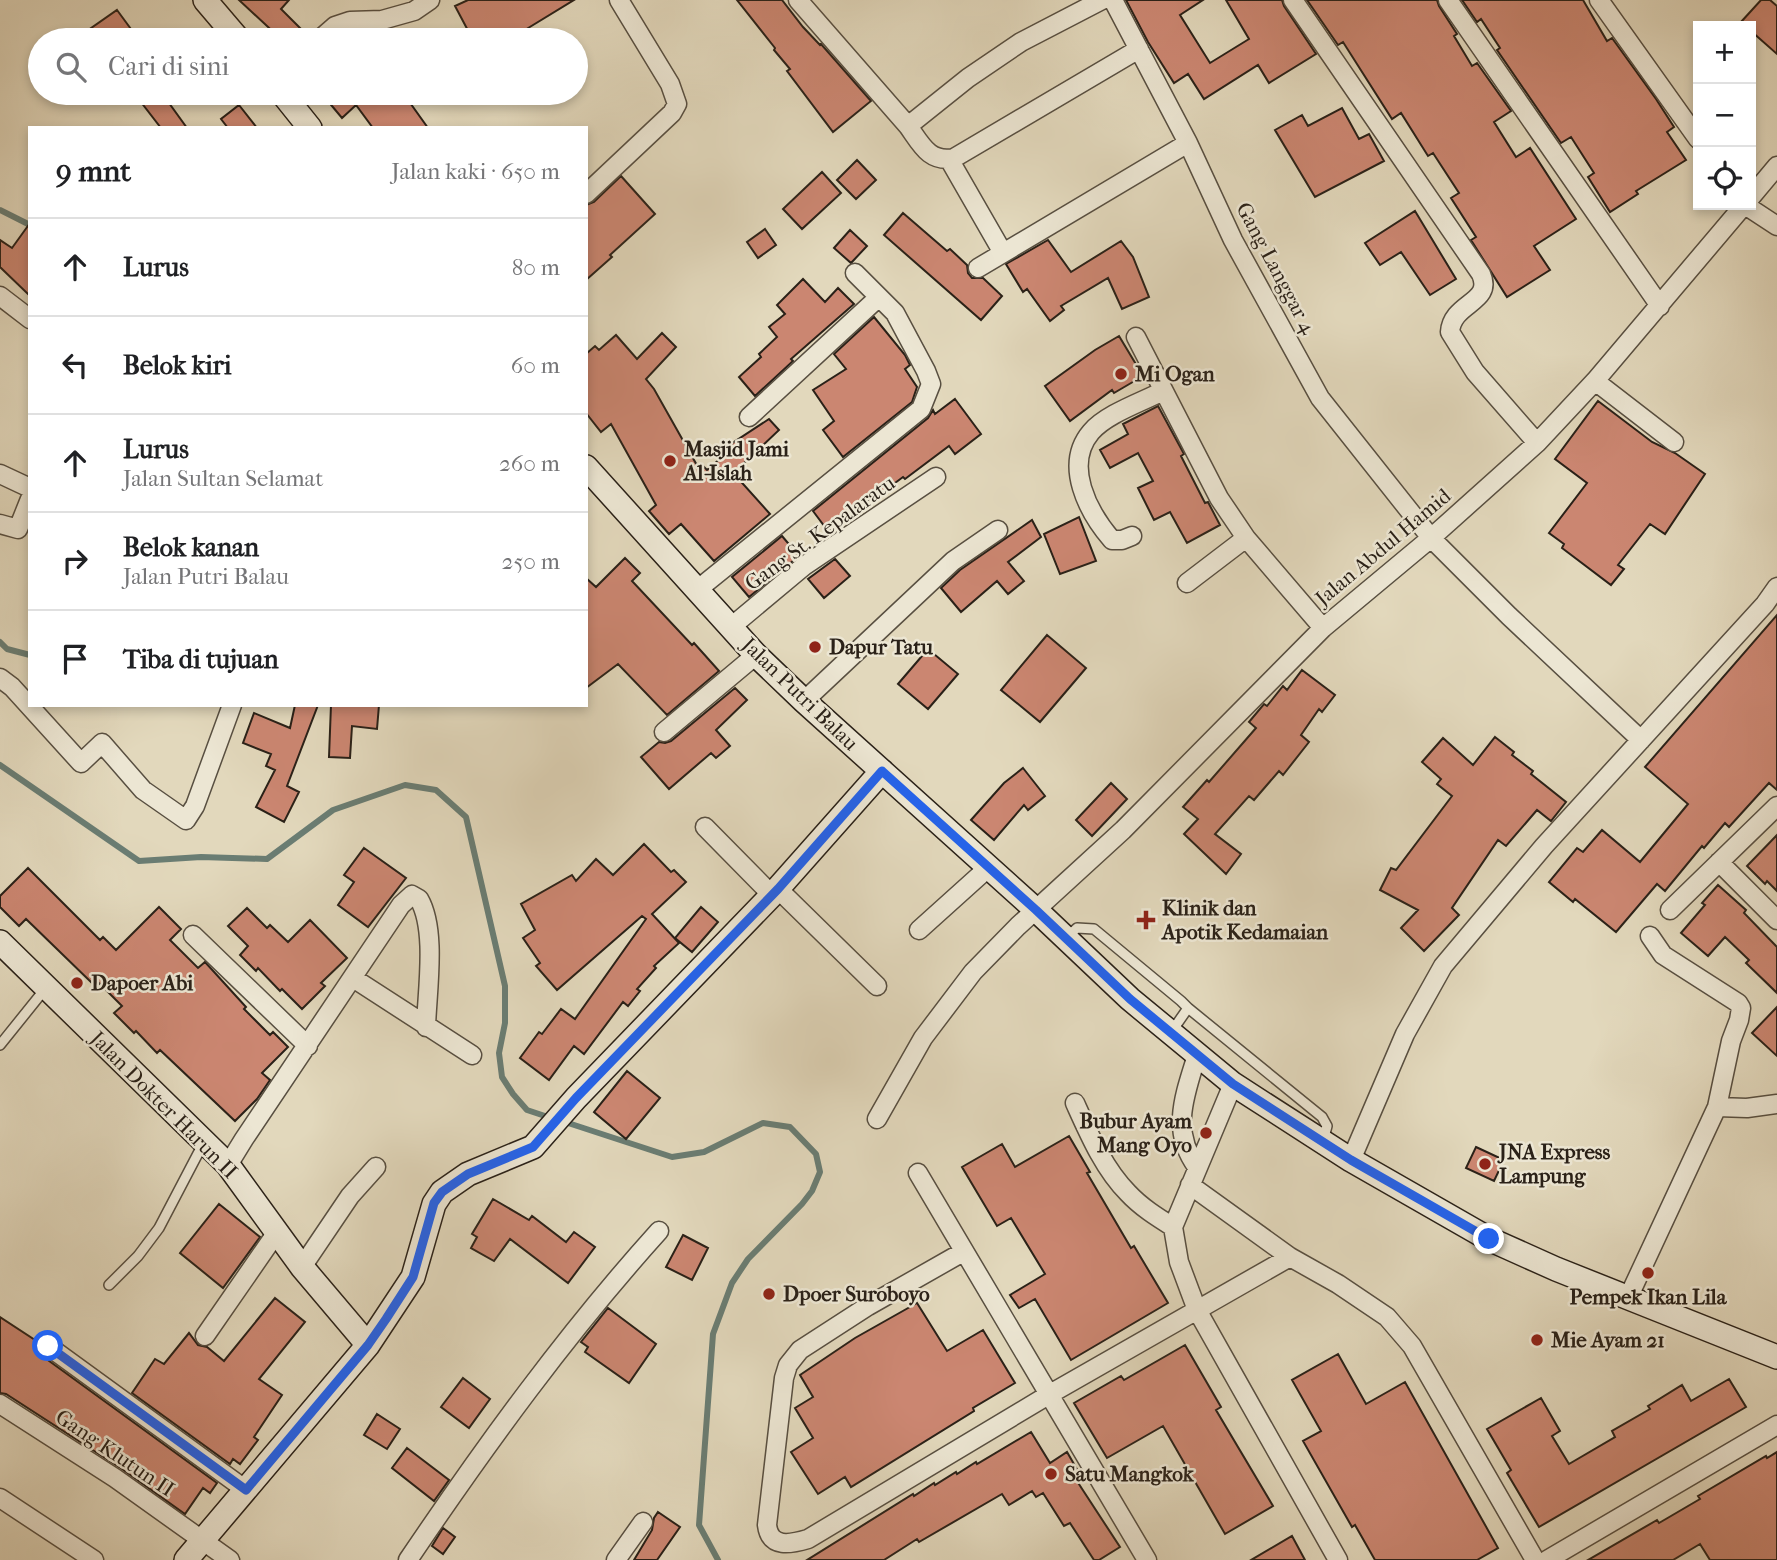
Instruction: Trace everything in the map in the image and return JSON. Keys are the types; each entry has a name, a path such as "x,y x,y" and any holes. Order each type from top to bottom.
{"main road":[{"path":"205,0 229,28"},
{"path":"292,105 308,126"},
{"name":"Jalan Putri Balau","path":"588,469 756,655 804,701 1171,1033 1233,1084 1351,1160 1489,1239 1556,1269 1777,1357"},
{"path":"186,1560 368,1345 413,1277 434,1203 442,1192 468,1174 533,1147 576,1098 775,892 882,771"},
{"name":"Jalan Dokter Harun II","path":"3,951 46,988 228,1165 302,1267 368,1345"}],"street":[{"path":"333,28 350,21 382,20 414,11 430,0"},
{"path":"588,192 672,113 677,104 670,84 619,0"},
{"path":"799,0 925,149 936,158 949,159 1086,83 1139,50"},
{"path":"908,126 968,78 1021,42 1102,0"},
{"name":"Gang Langgar 4","path":"1113,0 1188,143 1233,240 1320,397 1431,538 1509,616 1641,740"},
{"path":"1293,0 1481,274 1484,281 1483,290 1478,298 1453,317 1450,332 1475,372 1537,443"},
{"path":"1448,0 1660,306"},
{"path":"1599,0 1693,132"},
{"path":"978,268 1188,143"},
{"path":"949,159 1003,253"},
{"path":"1756,191 1777,166"},
{"name":"Jalan Abdul Hamid","path":"877,1119 923,1038 973,972 1142,812 1323,628 1431,538 1537,443 1595,381 1741,210"},
{"path":"1753,210 1777,226"},
{"path":"697,590 921,409 931,384 926,371 895,313 855,273"},
{"path":"0,296 28,317"},
{"path":"750,417 879,297"},
{"path":"1136,337 1219,499 1246,538 1323,628"},
{"path":"1595,381 1674,442"},
{"path":"1132,536 1112,540 1098,523 1079,481 1080,453 1091,432 1105,420 1163,391"},
{"path":"0,474 28,487"},
{"name":"Gang St. Kepalaratu","path":"732,627 804,566 936,477"},
{"path":"0,524 18,529 28,504"},
{"path":"804,701 953,561 998,530"},
{"path":"1187,583 1246,538"},
{"path":"1351,1160 1405,1034 1443,966 1544,846 1765,604 1777,587"},
{"path":"664,732 756,655"},
{"path":"0,678 28,705"},
{"path":"30,707 81,763 102,743 143,790 186,820 195,806 231,707"},
{"path":"1670,910 1777,806"},
{"path":"705,827 877,986"},
{"path":"1719,862 1777,920"},
{"path":"919,930 989,867"},
{"path":"228,1165 406,899 412,895 419,899 425,908 428,928 426,1027"},
{"path":"193,935 308,1046"},
{"path":"1629,1298 1717,1107 1741,1008 1738,1003 1663,955 1650,936"},
{"path":"353,978 472,1055"},
{"path":"1197,1055 1185,1095 1182,1135 1186,1152 1197,1167"},
{"path":"1233,1084 1173,1227 1179,1262 1197,1310 1338,1560"},
{"path":"1075,1103 1096,1148 1127,1192 1149,1212 1173,1227"},
{"path":"1717,1107 1748,1108 1777,1104"},
{"path":"302,1267 350,1196 376,1167"},
{"path":"918,1173 1147,1560"},
{"path":"1190,1185 1290,1257 1338,1284 1387,1317 1412,1346 1535,1560"},
{"path":"408,1560 603,1294 659,1231"},
{"path":"205,1336 277,1232"},
{"path":"963,1252 868,1306 793,1357 784,1378 767,1525 768,1533 774,1540 788,1544 808,1539 1049,1394 1290,1257"},
{"path":"48,1346 246,1490"},
{"name":"Gang Klutun II","path":"0,1404 115,1478 230,1560"},
{"path":"1547,1560 1777,1424"},
{"path":"0,1498 94,1560"},
{"path":"616,1560 643,1522"}],"lane":[{"path":"1065,938 1077,928 1094,929 1322,1117 1327,1126 1323,1142"},
{"path":"0,1045 46,988"},
{"path":"1171,1033 1188,1008"},
{"path":"109,1285 138,1256 159,1228 205,1141"}],"building":[{"path":"239,0 289,0 281,9 300,28 269,28"},
{"path":"468,0 574,0 528,28 467,28 455,6"},
{"path":"737,0 782,0 871,101 833,132 787,71 790,69 775,48"},
{"path":"1126,0 1203,0 1180,15 1210,63 1249,39 1226,0 1282,0 1316,54 1269,83 1258,65 1204,99 1188,74 1174,83"},
{"path":"1307,0 1437,0 1472,66 1477,63 1511,111 1494,122 1516,157 1530,148 1576,219 1534,246 1550,270 1507,297 1471,240 1476,237 1451,198 1459,193 1433,153 1428,156 1401,113 1392,119 1343,42 1338,45"},
{"path":"1462,0 1583,0 1607,41 1612,38 1656,99 1674,127 1667,132 1686,160 1636,191 1638,194 1610,212 1588,177 1594,173 1571,137 1561,143 1497,50 1500,48 1481,19 1477,22"},
{"path":"1761,0 1770,0 1777,6 1777,54 1756,35 1756,21 1742,21"},
{"path":"117,10 130,28 91,28"},
{"path":"143,105 170,105 186,126 159,126"},
{"path":"239,105 255,126 226,126 221,119"},
{"path":"331,105 356,105 342,118"},
{"path":"356,105 412,105 427,126 372,126"},
{"path":"1342,108 1359,139 1369,134 1384,161 1315,197 1275,130 1302,115 1308,126"},
{"path":"857,160 876,180 856,199 837,180"},
{"path":"822,172 841,193 802,229 783,209"},
{"path":"621,176 655,214 588,278 588,204 594,202"},
{"path":"1415,211 1456,279 1430,295 1401,252 1380,265 1365,243"},
{"path":"903,213 967,265 972,278 983,278 1002,296 981,320 884,235"},
{"path":"28,226 28,294 0,267 0,240 12,248"},
{"path":"765,229 776,245 758,258 747,242"},
{"path":"850,230 867,246 851,263 834,248"},
{"path":"1048,240 1071,272 1121,241 1133,257 1149,297 1122,309 1108,278 1061,306 1064,310 1050,321 1027,289 1023,292 1006,264"},
{"path":"803,279 825,302 838,288 854,304 791,359 793,361 755,396 739,377 761,357 759,354 777,337 769,327 785,314 777,305"},
{"path":"874,317 905,355 910,365 905,369 917,387 912,402 843,457 823,430 834,421 813,390 846,369 834,354"},
{"path":"662,333 676,347 646,379 698,467 701,464 707,470 734,447 731,444 769,419 779,430 735,475 770,514 714,561 681,524 669,534 649,511 656,505 611,424 601,432 588,416 588,352 595,346 599,350 616,335 637,359"},
{"path":"1119,336 1143,376 1114,393 1112,390 1070,421 1045,386"},
{"path":"955,399 981,434 955,454 949,446 905,479 903,477 879,495 877,493 828,531 813,511 928,418 933,410 935,414"},
{"path":"1598,401 1652,442 1675,453 1705,474 1665,534 1650,524 1618,565 1624,569 1611,585 1562,548 1564,544 1549,533 1587,483 1555,459"},
{"path":"1158,406 1184,454 1181,456 1205,503 1208,502 1220,525 1187,543 1170,512 1154,520 1138,488 1153,481 1138,453 1110,468 1100,450 1128,434 1123,424"},
{"path":"1079,517 1096,561 1060,574 1044,534"},
{"path":"1032,520 1041,537 1008,562 1024,581 1008,594 997,581 961,612 941,588 960,570"},
{"path":"782,536 799,556 749,597 732,577"},
{"path":"625,558 640,573 632,581 719,671 667,715 618,664 588,686 588,580 596,587"},
{"path":"835,559 850,576 824,598 808,579"},
{"path":"1777,615 1777,790 1769,783 1729,827 1725,823 1704,848 1702,846 1665,891 1657,884 1616,932 1549,882 1577,848 1583,852 1602,830 1640,862 1688,804 1645,767"},
{"path":"1047,635 1086,668 1040,722 1001,690"},
{"path":"928,649 958,674 928,709 898,684"},
{"path":"1302,670 1335,695 1322,712 1319,709 1301,735 1309,742 1283,775 1279,771 1254,800 1249,796 1215,834 1241,854 1226,874 1184,834 1198,819 1183,807 1207,780 1209,782 1256,728 1249,722 1264,704 1267,706 1283,686 1287,690"},
{"path":"735,688 747,700 716,730 730,746 716,758 711,753 669,789 641,757 659,742 671,741"},
{"path":"295,707 317,707 287,786 299,792 284,822 256,807 275,770 266,766 271,754 243,743 254,713 290,728"},
{"path":"331,707 379,707 377,729 352,726 350,758 329,757"},
{"path":"1495,737 1533,771 1531,774 1566,802 1551,821 1537,810 1506,846 1498,840 1452,908 1459,915 1424,951 1401,928 1418,910 1380,890 1391,868 1396,870 1452,796 1437,784 1441,779 1422,762 1443,738 1473,765"},
{"path":"1023,768 1045,796 1028,810 1024,805 994,840 971,820 1004,783"},
{"path":"1111,783 1127,799 1092,836 1076,820"},
{"path":"1777,835 1777,891 1767,881 1765,884 1747,866"},
{"path":"644,844 671,872 674,870 686,882 652,914 679,943 654,966 656,968 637,989 640,991 628,1006 623,1002 584,1054 574,1046 549,1080 520,1058 539,1032 542,1034 561,1009 575,1019 646,919 642,916 557,990 536,966 540,963 523,938 535,930 521,904 572,875 576,881 596,859 613,875"},
{"path":"364,848 406,878 368,927 338,905 354,882 344,875"},
{"path":"28,868 100,940 103,937 116,950 159,907 181,929 170,940 198,968 205,962 246,1007 244,1009 270,1035 273,1032 288,1047 262,1073 270,1080 257,1099 235,1121 160,1050 157,1053 114,1013 122,1006 97,981 94,985 26,919 19,926 0,907 0,896"},
{"path":"1718,885 1746,910 1744,913 1777,947 1777,993 1746,963 1749,960 1725,937 1708,956 1681,933"},
{"path":"701,907 718,922 692,952 675,938"},
{"path":"247,908 267,928 270,925 288,942 310,920 347,958 321,983 325,986 302,1009 240,955 248,946 228,926"},
{"path":"1777,1007 1777,1056 1752,1033"},
{"path":"627,1071 660,1098 626,1139 594,1112"},
{"path":"1069,1136 1090,1172 1087,1173 1131,1248 1134,1246 1168,1303 1071,1360 1035,1299 1019,1308 1010,1295 1045,1274 1011,1218 997,1226 962,1167 1002,1144 1015,1167"},
{"name":"JNA Express Lampung","path":"1476,1147 1504,1160 1494,1181 1466,1168"},
{"path":"493,1199 529,1220 532,1216 566,1242 574,1232 595,1247 568,1283 510,1239 494,1261 471,1248 477,1237 472,1234"},
{"path":"219,1204 260,1237 223,1288 180,1253"},
{"path":"683,1235 708,1248 692,1280 666,1267"},
{"path":"275,1298 305,1322 259,1379 282,1395 254,1437 258,1440 240,1464 233,1459 230,1464 132,1393 155,1359 164,1364 189,1333 198,1345 207,1347 224,1361"},
{"path":"917,1303 947,1351 983,1330 1015,1383 851,1487 845,1477 818,1494 791,1452 813,1438 795,1408 813,1397 800,1375 855,1338"},
{"path":"608,1308 656,1344 629,1383 585,1352 588,1347 581,1342"},
{"path":"0,1317 38,1342 37,1350 41,1355 217,1483 210,1493 203,1488 185,1514 122,1469 6,1394 0,1393"},
{"path":"1185,1345 1221,1407 1216,1410 1273,1506 1225,1534 1163,1426 1107,1458 1074,1403 1121,1376 1124,1380"},
{"path":"1338,1354 1366,1404 1405,1382 1498,1548 1477,1560 1375,1560 1355,1525 1352,1527 1303,1441 1321,1431 1292,1380"},
{"path":"463,1378 490,1399 469,1428 441,1407"},
{"path":"1729,1379 1746,1407 1539,1527 1507,1473 1511,1470 1487,1429 1541,1398 1560,1431 1552,1436 1569,1464 1615,1437 1612,1431 1650,1409 1648,1406 1682,1385 1691,1401"},
{"path":"377,1414 400,1429 387,1449 364,1435"},
{"path":"1031,1432 1050,1463 1067,1452 1078,1471 1073,1475 1120,1547 1099,1560 1094,1560 1070,1523 1064,1526 1043,1493 1036,1497 1032,1491 1009,1505 1002,1494 919,1542 917,1539 884,1560 807,1560 913,1494 914,1496 976,1462 977,1464"},
{"path":"407,1448 449,1480 434,1501 392,1468"},
{"path":"1777,1452 1777,1560 1710,1560 1700,1544 1673,1560 1588,1560 1657,1520 1659,1523 1700,1499 1698,1496"},
{"path":"658,1512 680,1527 657,1560 634,1560 652,1530"},
{"path":"443,1528 455,1537 443,1554 432,1546"},
{"path":"1292,1536 1305,1560 1251,1560"}],"waterway":[{"path":"0,210 28,224"},
{"path":"0,642 7,649 28,654"},
{"path":"0,765 139,861 201,857 267,859 333,810 405,785 436,790 466,817 505,986 505,1023 499,1053 502,1077 527,1110 551,1118"},
{"path":"562,1121 672,1157 704,1152 763,1123 790,1127 816,1154 820,1172 812,1191 748,1259 732,1283 713,1334 699,1525 718,1560"}],"place":[{"name":"Mi Ogan","path":"1121,374"},
{"name":"Masjid Jami Al-Islah","path":"670,461"},
{"name":"Dapur Tatu","path":"815,647"},
{"name":"Klinik dan Apotik Kedamaian","path":"1146,920"},
{"name":"Dapoer Abi","path":"77,983"},
{"name":"Bubur Ayam Mang Oyo","path":"1206,1133"},
{"name":"JNA Express Lampung","path":"1485,1164"},
{"name":"Pempek Ikan Lila","path":"1648,1273"},
{"name":"Dpoer Suroboyo","path":"769,1294"},
{"name":"Mie Ayam 21","path":"1537,1340"},
{"name":"Satu Mangkok","path":"1051,1474"}],"route":[{"path":"48,1346 246,1490 368,1345 386,1319 413,1277 434,1203 442,1192 468,1174 533,1147 576,1098 778,889 882,771 1130,999 1233,1084 1351,1160 1489,1239"}]}
